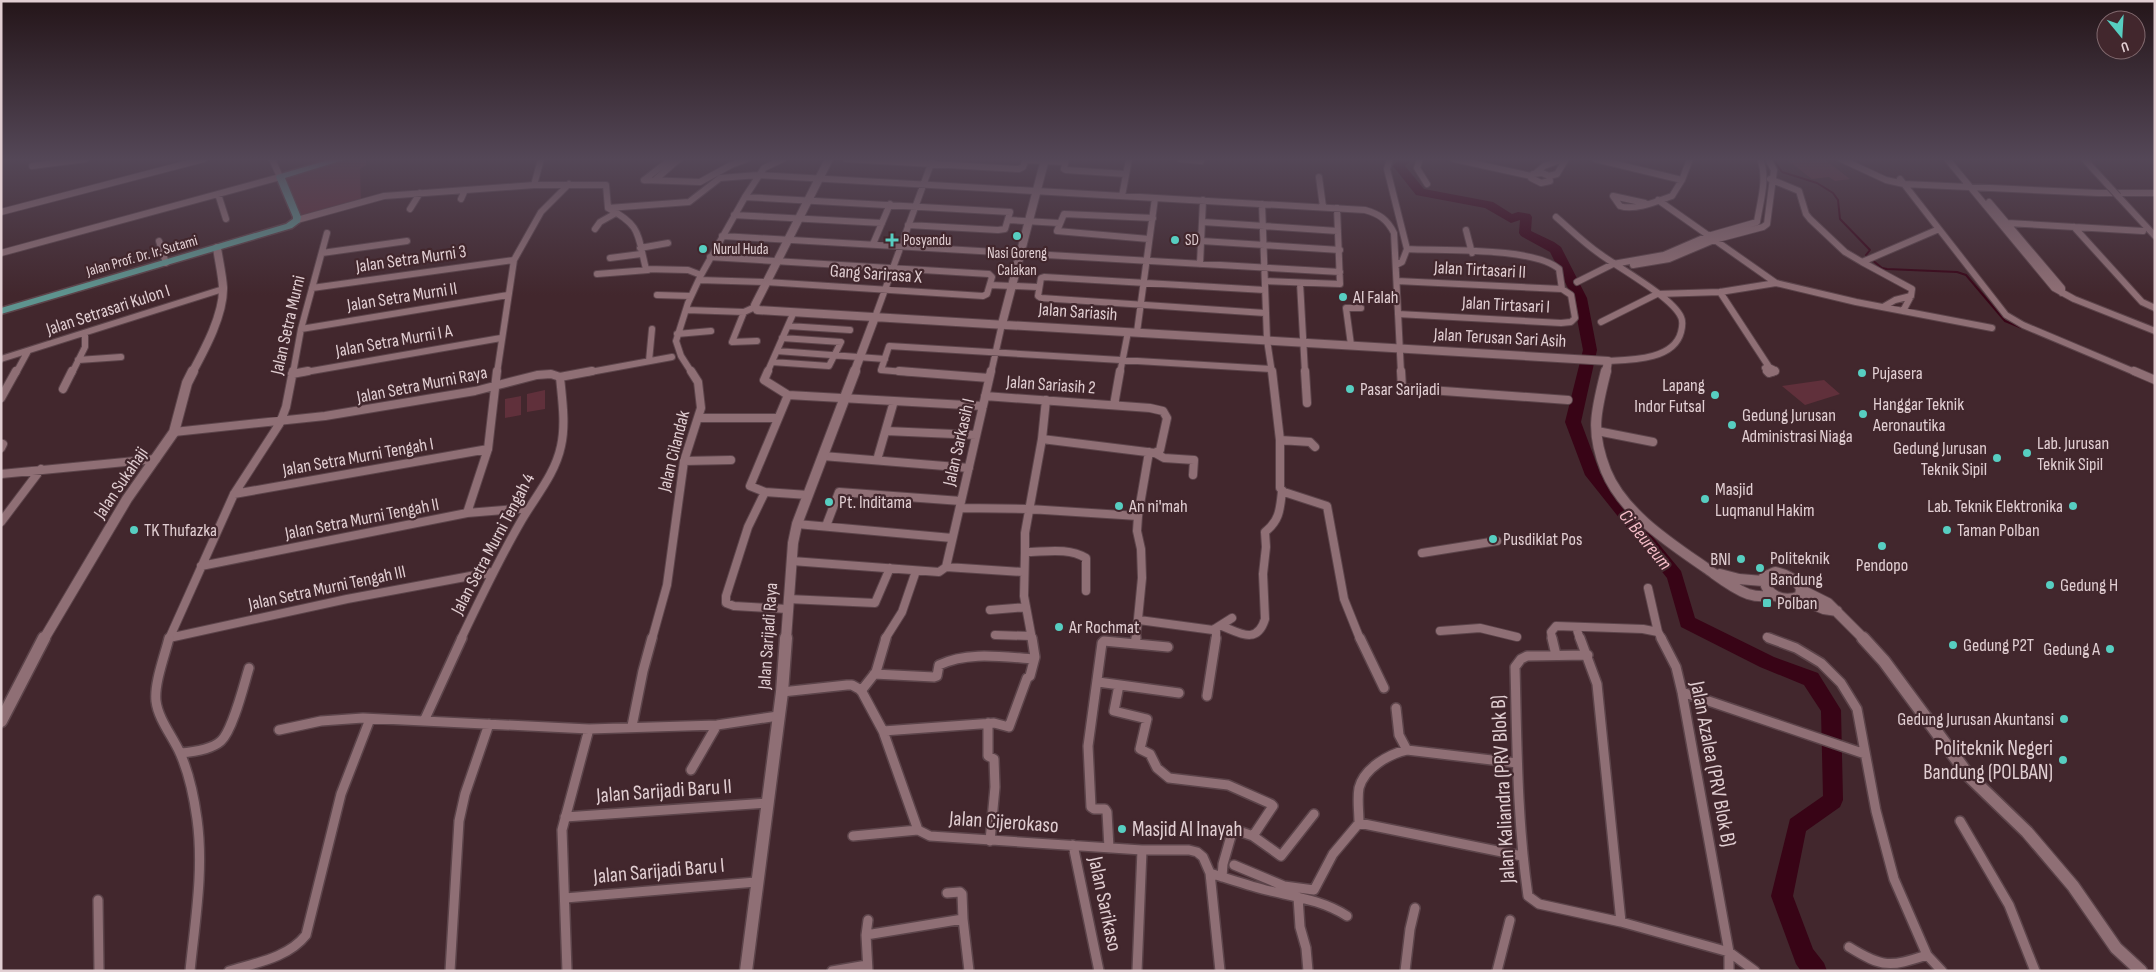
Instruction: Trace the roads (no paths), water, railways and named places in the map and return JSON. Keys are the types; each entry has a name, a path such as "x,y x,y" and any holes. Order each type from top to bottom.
{"main road":[{"path":"292,204 297,220"},
{"name":"Jalan Prof. Dr. Ir. Sutami","path":"1,311 284,228 297,220"}],"street":[{"path":"1,212 30,204"},
{"path":"1,253 180,204"},
{"path":"221,204 226,220"},
{"path":"297,220 359,204"},
{"path":"410,209 413,204"},
{"path":"467,513 488,449 501,338 514,260 541,212 549,204"},
{"path":"608,208 657,204"},
{"path":"711,331 678,334 691,296 700,277 740,204"},
{"path":"757,341 734,343 731,341 766,282 806,204"},
{"path":"873,244 890,204"},
{"path":"894,204 1008,210 1010,212 1005,229 998,230 908,225"},
{"path":"1002,324 1032,204"},
{"name":"Jalan Sariasih 2","path":"1114,405 1122,361 1142,305 1154,204"},
{"path":"1200,264 1203,204"},
{"path":"1139,620 1180,627 1219,628 1249,636 1255,635 1263,626 1265,619 1263,574 1266,548 1265,532 1274,526 1280,515 1282,491 1279,480 1280,440 1272,370 1266,340 1262,204"},
{"path":"1269,204 1374,212 1384,217 1392,227 1397,281 1402,388 1568,400"},
{"path":"1396,204 1407,249 1402,262 1396,265"},
{"path":"1621,204 1623,207 1638,204"},
{"path":"1664,204 1776,283"},
{"path":"1577,282 1606,269 1664,254 1708,236 1756,222 1759,204"},
{"path":"1616,266 1670,259 1714,240 1763,227 1768,224 1770,204"},
{"path":"1803,204 1810,219 1845,252 1908,285 1912,289 1911,296 1903,311"},
{"path":"1920,204 2006,316 2022,325 2155,380"},
{"path":"1988,204 2008,234 2054,288 2155,332"},
{"path":"2126,204 2155,236"},
{"path":"875,317 914,206"},
{"path":"608,208 632,223 648,270"},
{"path":"1265,281 1341,283 1337,208"},
{"path":"1993,211 2007,223 2039,260 2062,288 2062,293"},
{"path":"594,229 600,222 616,213"},
{"path":"1150,239 1057,231 1064,214 1152,218"},
{"path":"734,215 882,223"},
{"path":"1556,217 1616,266 1668,302 1682,318 1682,331 1679,340 1665,350 1653,355 1603,361 1596,408 1597,431 1601,457 1608,474 1623,497 1639,516 1675,548 1718,578 1747,593 1759,597 1774,595"},
{"path":"1009,220 1059,223"},
{"path":"1203,222 1338,231"},
{"path":"2007,223 2143,231"},
{"path":"2074,227 2142,302 2155,308"},
{"path":"1862,262 1939,229"},
{"path":"1466,230 1472,253"},
{"name":"Jalan Setra Murni","path":"190,971 201,862 197,817 188,776 180,753 156,701 157,687 169,638 234,494 280,424 286,407 300,329 327,233"},
{"path":"2008,234 2015,234"},
{"path":"722,236 1340,272"},
{"path":"159,241 166,264"},
{"path":"322,252 407,241"},
{"path":"1202,241 1340,250"},
{"path":"610,258 668,244"},
{"name":"Jalan Sukahaji","path":"1,721 45,636 126,500 174,432 187,383 214,331 223,289 217,248"},
{"path":"1407,249 1528,256 1551,263 1560,271 1562,289"},
{"path":"710,257 989,274 992,276 990,285 1038,287"},
{"name":"Jalan Setra Murni 3","path":"312,288 514,260"},
{"path":"2031,260 2039,260"},
{"name":"Gang Sarirasa X","path":"597,274 648,270 686,270 696,271 700,277 983,296 987,294 990,285"},
{"path":"1265,290 1044,277 1041,278 1038,287 1038,296 1041,298 1266,313"},
{"name":"Jalan Tirtasari II","path":"1397,281 1562,289"},
{"path":"1300,283 1307,403"},
{"path":"1601,322 1657,294 1720,292 1776,283 1883,307 1992,328"},
{"name":"Jalan Setrasari Kulon I","path":"1,359 223,289"},
{"name":"Jalan Tirtasari I","path":"1398,314 1566,323 1575,318 1575,308 1571,295 1562,289"},
{"path":"1720,292 1769,367"},
{"name":"Jalan Setra Murni II","path":"300,329 508,295"},
{"path":"657,295 691,296"},
{"path":"1883,307 1896,300 1911,296"},
{"path":"1351,345 1346,308 1361,308"},
{"path":"687,309 749,309"},
{"name":"Jalan Sariasih","path":"749,309 793,314 1002,324 1400,349"},
{"path":"793,314 764,381 788,395 983,406"},
{"name":"Jalan Sarijadi Raya","path":"746,971 766,803 782,692 788,604 797,524 875,317"},
{"name":"Jalan Sarkasih I","path":"946,567 1002,324"},
{"path":"788,326 850,330"},
{"path":"649,361 652,329"},
{"path":"64,389 85,347 85,333"},
{"name":"Jalan Cilandak","path":"632,726 643,671 668,585 684,461 700,418 701,408 698,382 681,356 676,341 678,334"},
{"name":"Jalan Setra Murni I A","path":"292,374 501,338"},
{"path":"772,362 826,367 830,365 836,356 841,342 782,338"},
{"path":"989,378 881,370 890,346 1272,370"},
{"name":"Jalan Terusan Sari Asih","path":"1400,349 1603,361"},
{"path":"1,398 28,350"},
{"path":"777,352 885,359"},
{"path":"78,360 121,357"},
{"name":"Jalan Setra Murni Raya","path":"174,432 280,424 363,412 496,387 545,374 554,374 560,377 672,357"},
{"name":"Jalan Setra Murni Tengah 4","path":"424,721 492,572 546,480 563,442 560,377"},
{"path":"788,395 750,486 765,492 808,495"},
{"name":"Jalan Sariasih 2","path":"985,396 1159,409 1166,414 1167,418 1160,450 1152,452"},
{"path":"883,731 988,723 1009,727 1011,725 1034,659 1026,607 1024,572 1029,509 1042,439 1046,400"},
{"path":"878,460 894,401"},
{"path":"700,418 777,418"},
{"path":"886,431 976,435"},
{"path":"1597,431 1653,442"},
{"path":"1042,439 1152,452 1164,458 1194,460 1193,475"},
{"path":"1280,440 1310,442 1315,447"},
{"name":"Jalan Setra Murni Tengah I","path":"234,494 488,449"},
{"path":"1135,644 1139,620 1142,565 1137,531 1138,516 1152,452"},
{"path":"823,456 969,468"},
{"path":"1,474 156,459"},
{"path":"684,461 731,460"},
{"path":"1,522 41,469"},
{"path":"1282,491 1326,506 1344,599 1363,645 1384,688"},
{"path":"765,492 748,527 726,596 726,603 734,606 875,603 884,588 890,568"},
{"path":"826,526 840,492 960,504 1138,516"},
{"name":"Jalan Setra Murni Tengah II","path":"201,566 467,513 530,508"},
{"path":"797,524 952,538"},
{"path":"1422,553 1497,541"},
{"path":"1025,552 1071,551 1081,553 1086,558 1086,591"},
{"path":"792,561 916,571 939,572 946,567 1024,572"},
{"path":"861,691 874,674 884,641 902,612 916,571"},
{"name":"Jalan Setra Murni Tengah III","path":"169,638 346,599 492,572"},
{"path":"1712,572 1739,579 1764,581"},
{"path":"1800,594 1790,600 1774,595 1769,591 1764,581 1766,575 1780,573 1796,580 1800,594 1824,609 1838,611 1884,661 1969,776 2027,832 2073,886 2116,948 2141,971"},
{"name":"Jalan Azalea (PRV Blok B)","path":"1648,588 1658,632 1676,667 1682,692 1729,952 1729,971"},
{"path":"990,610 1026,607"},
{"path":"1207,696 1219,628 1232,618"},
{"path":"1576,627 1588,655 1597,684 1621,922"},
{"path":"1440,631 1480,628 1516,637"},
{"path":"1556,655 1551,632 1553,628 1643,629 1658,632"},
{"path":"995,635 1031,636"},
{"path":"1767,637 1790,644 1827,666 1852,698 1857,709 1876,811 1894,879 1927,955 1942,971"},
{"path":"1109,848 1107,812 1105,809 1092,808 1090,803 1088,746 1103,642 1168,648"},
{"name":"Jalan Kaliandra (PRV Blok B)","path":"1588,655 1527,656 1521,659 1515,667 1517,763 1522,856 1528,896 1535,902 1621,922 1729,952"},
{"path":"874,674 934,677 937,676 939,665 955,658 1034,659"},
{"path":"180,753 196,752 223,740 250,668"},
{"path":"1098,682 1179,693"},
{"path":"1119,685 1114,711 1148,719 1140,748 1150,754 1157,768 1169,778 1228,785 1271,804 1272,806 1253,836"},
{"path":"782,692 852,686 861,691 883,731 918,830 853,836"},
{"path":"1682,692 1865,754"},
{"path":"1396,708 1399,735 1407,750"},
{"path":"279,730 322,721 370,719 589,728 717,725 778,716"},
{"path":"229,971 272,957 293,947 304,936 309,925 328,840 360,739 370,719"},
{"path":"988,723 988,756 994,759 995,777 990,841"},
{"path":"450,971 459,821 465,794 489,724"},
{"path":"692,770 717,725"},
{"path":"567,971 562,830 589,728"},
{"path":"1234,866 1303,891 1314,890 1328,858 1336,846 1359,823 1358,791 1361,782 1391,754 1407,750 1517,763"},
{"name":"Jalan Sarijadi Baru II","path":"565,817 766,803"},
{"path":"1222,877 1223,864 1232,829 1253,836 1281,856 1314,814"},
{"path":"1960,820 2009,905 2035,971"},
{"path":"1359,823 1522,856"},
{"name":"Jalan Cijerokaso","path":"918,830 930,836 990,841 1142,850 1193,850 1202,857 1210,873 1220,971"},
{"name":"Jalan Sarikaso","path":"1073,845 1089,911 1099,971"},
{"path":"1137,971 1142,850"},
{"path":"1210,873 1298,897 1308,898 1335,908 1347,916"},
{"name":"Jalan Sarijadi Baru I","path":"565,898 756,882"},
{"path":"947,893 960,892 962,894 969,971"},
{"path":"1298,897 1300,927 1306,948 1308,971"},
{"path":"98,900 99,971"},
{"path":"1406,971 1410,929 1415,908"},
{"path":"866,935 963,919"},
{"path":"832,971 867,968 866,935 868,920"},
{"path":"1497,971 1510,920"},
{"path":"1850,947 1868,959 1884,966 1902,963 1927,955"},
{"path":"1729,952 1755,971"}],"waterway":[{"name":"Ci Beureum","path":"1486,204 1511,219 1518,216 1526,217 1525,233 1556,250 1580,298 1590,350 1573,422 1593,475 1675,576 1687,622 1767,662 1811,679 1831,710 1833,800 1797,826 1782,896 1804,956 1816,971"},
{"path":"1838,204 1840,219 1870,250 1866,255 1882,268 1957,272 1966,275 2005,321 2022,328"}],"place":[{"name":"Nasi Goreng Calakan","path":"1017,236"},
{"name":"Posyandu","path":"892,240"},
{"name":"SD","path":"1175,240"},
{"name":"Nurul Huda","path":"703,249"},
{"name":"Al Falah","path":"1343,297"},
{"name":"Pujasera","path":"1862,373"},
{"name":"Pasar Sarijadi","path":"1350,389"},
{"name":"Lapang Indor Futsal","path":"1715,395"},
{"name":"Hanggar Teknik Aeronautika","path":"1863,414"},
{"name":"Gedung Jurusan Administrasi Niaga","path":"1732,425"},
{"name":"Lab. Jurusan Teknik Sipil","path":"2027,453"},
{"name":"Gedung Jurusan Teknik Sipil","path":"1997,458"},
{"name":"Masjid Luqmanul Hakim","path":"1705,499"},
{"name":"Pt. Inditama","path":"829,502"},
{"name":"An ni'mah","path":"1119,506"},
{"name":"Lab. Teknik Elektronika","path":"2073,506"},
{"name":"TK Thufazka","path":"134,530"},
{"name":"Taman Polban","path":"1947,530"},
{"name":"Pusdiklat Pos","path":"1493,539"},
{"name":"Pendopo","path":"1882,546"},
{"name":"BNI","path":"1741,559"},
{"name":"Politeknik Bandung","path":"1760,568"},
{"name":"Gedung H","path":"2050,585"},
{"name":"Polban","path":"1767,603"},
{"name":"Ar Rochmat","path":"1059,627"},
{"name":"Gedung P2T","path":"1953,645"},
{"name":"Gedung A","path":"2110,649"},
{"name":"Gedung Jurusan Akuntansi","path":"2064,719"},
{"name":"Politeknik Negeri Bandung (POLBAN)","path":"2063,760"},
{"name":"Masjid Al Inayah","path":"1122,829"}]}
